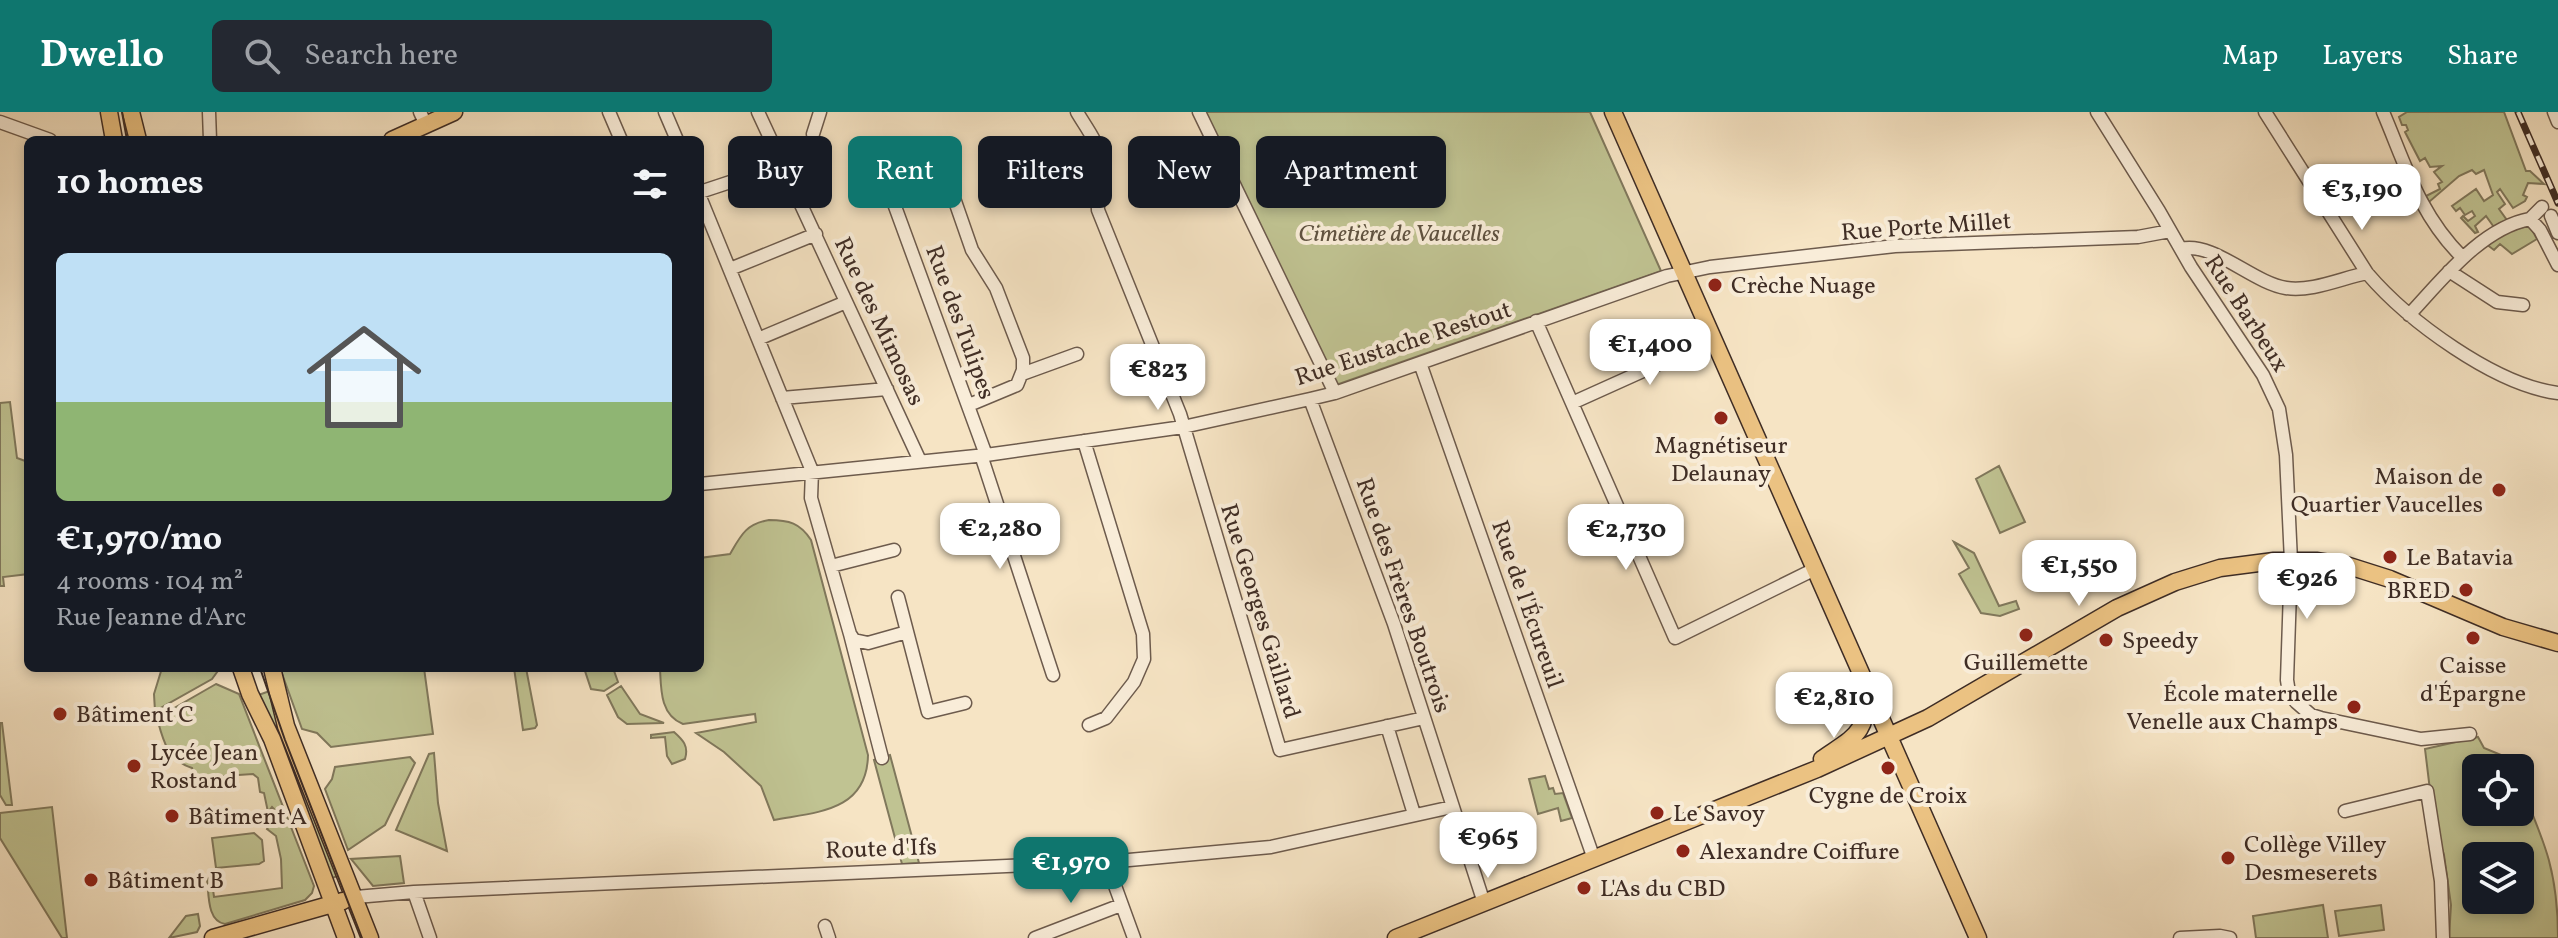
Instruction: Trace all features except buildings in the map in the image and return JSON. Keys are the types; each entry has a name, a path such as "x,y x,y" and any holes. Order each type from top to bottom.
{"main road":[{"path":"109,112 113,136"},
{"path":"131,112 137,136"},
{"path":"403,136 423,118 454,112"},
{"path":"1613,112 1978,938"},
{"path":"1396,938 1416,934 1484,903 1795,779 1960,701 2117,608 2175,582 2250,562 2330,563 2364,570 2503,627 2558,643"},
{"path":"1795,779 1856,735 1864,724 1866,691 1860,670"},
{"path":"242,672 278,754 346,938"},
{"path":"273,672 286,726 370,938"},
{"name":"Route d'Ifs","path":"213,938 356,897"}],"street":[{"path":"209,112 210,136"},
{"path":"609,112 619,136"},
{"path":"665,112 675,136"},
{"name":"Rue des Mimosas","path":"758,112 769,136"},
{"path":"813,134 820,112"},
{"path":"1077,112 1091,136"},
{"path":"1199,112 1335,393"},
{"name":"Rue Barbeux","path":"2097,112 2263,375 2279,409 2286,455 2291,561 2289,693 2311,715 2321,718 2421,739 2470,734"},
{"path":"2265,112 2367,273 2409,315 2499,375 2520,384 2558,393"},
{"path":"2383,112 2423,209 2462,257"},
{"path":"2554,112 2558,122"},
{"path":"0,122 39,136"},
{"path":"704,194 728,185"},
{"path":"704,205 812,471 811,498 882,758"},
{"name":"Rue des Mimosas","path":"803,208 920,461"},
{"name":"Rue des Tulipes","path":"896,208 969,405 1053,675"},
{"path":"957,208 974,256 993,282 1023,358 1022,374 1012,388 969,405"},
{"path":"1098,208 1164,371 1183,427"},
{"path":"2409,315 2462,257 2508,228 2547,212 2558,233"},
{"path":"2530,219 2540,230 2558,265"},
{"name":"Rue Porte Millet","path":"1684,272 1895,246 2138,237 2170,231"},
{"path":"730,269 816,234"},
{"path":"2181,249 2201,249 2284,288 2324,284 2367,273"},
{"path":"2449,271 2497,302 2523,305"},
{"name":"Rue Eustache Restout","path":"704,484 984,455 1183,427 1335,393 1684,272"},
{"path":"758,339 846,302"},
{"path":"1536,321 1675,638 1815,569"},
{"path":"1572,403 1714,339"},
{"path":"1022,374 1077,354"},
{"name":"Rue de l'Écureuil","path":"1420,363 1594,859"},
{"path":"782,398 887,389"},
{"name":"Rue des Frères Boutrois","path":"1310,399 1394,624 1452,807"},
{"name":"Rue Georges Gaillard","path":"1183,427 1280,750 1424,718"},
{"path":"1084,441 1145,649 1134,682 1106,718 1089,725"},
{"path":"831,566 894,550"},
{"path":"898,597 928,712 965,703"},
{"path":"850,634 854,640 864,643 907,632"},
{"path":"1387,726 1414,814"},
{"path":"2345,811 2427,791 2441,881 2443,938"},
{"path":"1452,807 1484,903"},
{"name":"Route d'Ifs","path":"356,897 1106,861 1271,847 1452,807"},
{"path":"1106,861 1134,938"},
{"path":"414,892 430,938"},
{"path":"1035,938 1121,905"},
{"path":"2180,938 2230,938"}],"green space":[{"name":"Cimetière de Vaucelles","path":"1204,112 1590,112 1661,271 1336,385 1240,186 1240,136 1216,136"},
{"path":"2407,112 2504,112 2526,171 2544,184 2528,183 2523,195 2527,197 2525,201 2513,208 2500,189 2497,192 2505,204 2499,209 2509,223 2496,230 2486,216 2475,226 2478,232 2475,233 2461,218 2463,216 2468,221 2475,216 2472,211 2465,215 2460,208 2456,211 2452,206 2476,189 2484,201 2493,195 2484,170 2476,174 2472,170 2459,176 2429,202 2426,196 2440,189 2438,184 2442,182 2434,172 2442,166 2430,167 2425,158 2420,161 2405,132 2408,130 2406,125 2402,125 2399,117"},
{"path":"2522,224 2530,226 2537,239 2512,254 2500,244 2494,250 2486,244"},
{"path":"10,402 17,458 24,461 24,574 3,577 4,586 0,586 0,403"},
{"path":"1999,466 2025,522 2000,533 1976,479"},
{"path":"769,520 793,524 811,540 868,755 859,788 849,799 822,811 774,820 761,786 724,752 696,733 756,722 755,714 683,724 675,720 666,708 660,672 704,672 704,557 730,554 745,531"},
{"path":"1954,542 1974,553 1999,606 2016,601 2019,609 2000,616 1981,613 1959,574 1969,568"},
{"path":"161,672 217,672 212,679 155,711 154,694"},
{"path":"281,672 425,672 433,734 331,747 317,733 302,729"},
{"path":"515,672 527,672 537,725 523,730"},
{"path":"585,672 614,672 618,682 604,691 591,689"},
{"path":"216,684 239,694 314,886 305,900 225,924 212,913 207,879 217,875 217,880 212,882 214,897 282,888 276,836 267,829 274,819 275,810 272,807 268,812 264,793 260,792 258,778 253,774 194,778 192,768 177,760 167,748 157,718"},
{"path":"621,686 640,714 664,723 627,724 618,717 607,695"},
{"path":"275,689 343,874 327,880 253,697"},
{"path":"0,723 12,805 6,805 0,795"},
{"path":"674,732 684,744 686,754 685,759 672,764 667,756 665,737 651,738 651,735"},
{"path":"2478,737 2484,748 2499,754 2462,754 2462,826 2534,826 2534,819 2553,876 2558,938 2449,938 2451,905 2444,855 2434,823 2425,749"},
{"path":"434,753 438,803 447,851 396,830 429,754"},
{"path":"890,755 919,863 902,864 874,760"},
{"path":"410,757 415,763 385,825 348,850 325,789 335,767"},
{"path":"1545,776 1549,789 1553,788 1555,794 1563,793 1572,818 1561,821 1558,808 1538,814 1529,779"},
{"path":"52,807 67,938 62,938 0,838 0,813"},
{"path":"254,833 262,840 264,861 216,868 212,838"},
{"path":"400,856 404,883 373,886 351,859"},
{"path":"2323,905 2328,938 2256,938 2253,916"},
{"path":"2381,905 2384,930 2339,936 2335,911"},
{"path":"198,914 200,926 197,932 169,938 186,916"}],"tram line":[{"path":"122,112 126,136"},
{"path":"261,672 362,938"}],"railway":[{"path":"2518,112 2558,203"}],"place":[{"name":"Crèche Nuage","path":"1715,285"},
{"name":"Magnétiseur Delaunay","path":"1721,418"},
{"name":"Maison de Quartier Vaucelles","path":"2499,490"},
{"name":"Le Batavia","path":"2390,557"},
{"name":"BRED","path":"2466,590"},
{"name":"Guillemette","path":"2026,635"},
{"name":"Caisse d'Épargne","path":"2473,638"},
{"name":"Speedy","path":"2106,640"},
{"name":"École maternelle Venelle aux Champs","path":"2354,707"},
{"name":"Bâtiment C","path":"60,714"},
{"name":"Lycée Jean Rostand","path":"134,766"},
{"name":"Cygne de Croix","path":"1888,768"},
{"name":"Le Savoy","path":"1657,813"},
{"name":"Bâtiment A","path":"172,816"},
{"name":"Alexandre Coiffure","path":"1683,851"},
{"name":"Collège Villey Desmeserets","path":"2228,858"},
{"name":"Bâtiment B","path":"91,880"},
{"name":"L'As du CBD","path":"1584,888"}]}
